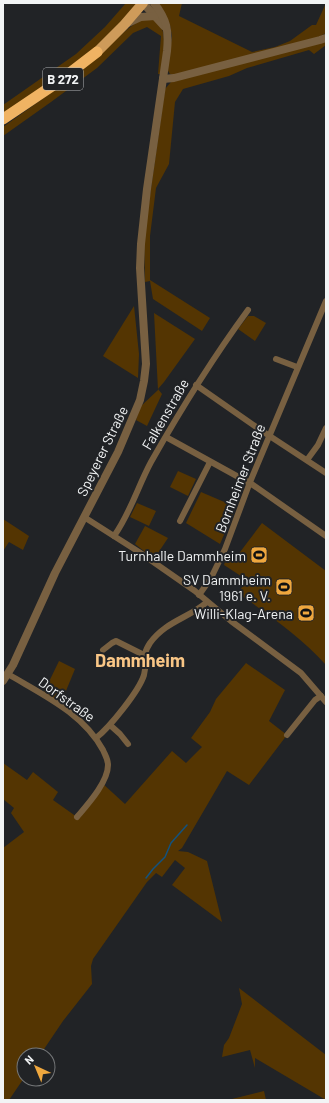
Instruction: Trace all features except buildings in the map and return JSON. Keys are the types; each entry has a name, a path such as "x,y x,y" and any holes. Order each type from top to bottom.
{"highway":[{"name":"B 272","path":"3,119 58,82 97,52"}],"main road":[{"name":"B 272","path":"97,52 124,25 143,3"}],"street":[{"path":"143,3 168,32"},
{"path":"154,3 166,22 168,32"},
{"path":"124,25 141,17 155,16"},
{"name":"Speyerer Straße","path":"3,681 8,674 46,590 118,452 137,409 144,381 146,353 140,268 141,244 147,189 167,51 168,32"},
{"path":"163,79 181,76 326,38"},
{"name":"Bornheimer Straße","path":"199,595 219,564 250,482 326,301"},
{"name":"Falkenstraße","path":"114,536 146,472 196,385 248,310"},
{"path":"276,359 297,367"},
{"path":"196,385 269,436 326,472"},
{"path":"308,460 318,445 326,428"},
{"path":"166,437 210,462 250,482 326,536"},
{"path":"180,521 210,462"},
{"path":"84,517 199,595 301,673 326,702"},
{"name":"Dorfstraße","path":"8,674 65,709 87,727 96,738 110,725 124,708 141,682 144,673 144,655 151,642 162,629 207,602"},
{"path":"103,650 112,642 116,641 144,655"},
{"path":"287,735 315,700 321,696"},
{"path":"110,725 128,744"},
{"path":"77,817 100,786 106,774 108,761 96,738"}],"shaded area":[{"path":"126,3 137,3 115,29 80,62 3,115 3,105 76,54 105,27"},
{"path":"158,3 182,3 179,16 252,52 275,47 290,41 312,25 316,25 326,3 326,33 317,38 174,75 170,74 167,69 172,36 170,25"},
{"path":"146,18 155,20 160,24 164,37 161,74 158,74 161,36 147,27 133,33 97,68 3,136 3,127 45,97 129,28"},
{"path":"326,40 326,45 314,54 309,50 183,89 175,102 169,164 156,188 150,236 150,280 210,318 202,331 153,299 150,281 145,282 144,238 165,89 171,82"},
{"path":"134,306 139,354 138,378 103,356"},
{"path":"154,313 195,339 158,389 162,394 147,426 136,420 140,407 158,390"},
{"path":"248,316 254,316 266,323 255,341 238,329"},
{"path":"178,471 196,479 188,496 170,487"},
{"path":"201,492 236,507 220,544 186,523"},
{"path":"137,503 156,511 149,526 130,517"},
{"path":"3,519 29,536 23,550 9,542 3,551"},
{"name":"SV Dammheim 1961 e. V.","path":"262,523 326,571 326,665 306,645 273,618 238,593 247,580 224,565 227,556 234,560"},
{"path":"145,526 168,538 154,559 135,544"},
{"path":"59,661 75,669 61,703 44,692"},
{"path":"246,663 285,690 269,721 287,735 249,785 227,771 182,848 178,851 188,852 207,861 222,922 172,885 185,868 175,860 162,877 156,873 147,882 93,959 91,966 92,984 63,1021 45,1047 16,1047 16,1087 18,1087 9,1100 3,1100 3,848 24,832 11,813 14,808 3,799 3,763 27,780 33,772 58,792 53,800 77,817 102,783 125,804 172,751 186,763 202,747 191,738 210,712 216,699"},
{"path":"239,988 326,1055 326,1100 255,1058 255,1068 250,1050 222,1057 224,1045 229,1038 242,1004"},
{"path":"264,1091 266,1100 232,1099"}],"waterway":[{"path":"146,878 165,857 171,843 187,825"}],"place":[{"name":"Turnhalle Dammheim","path":"259,555"},
{"name":"SV Dammheim 1961 e. V.","path":"284,587"},
{"name":"Willi-Klag-Arena","path":"306,613"}],"district":[{"name":"Dammheim","path":"140,660"}]}
